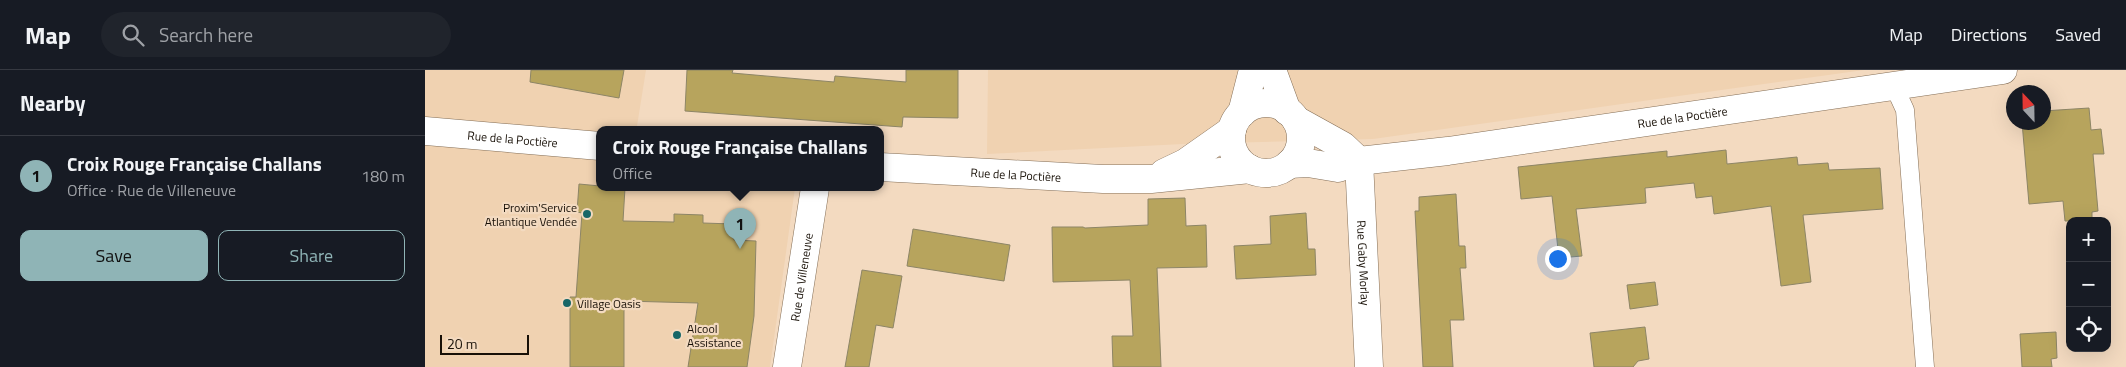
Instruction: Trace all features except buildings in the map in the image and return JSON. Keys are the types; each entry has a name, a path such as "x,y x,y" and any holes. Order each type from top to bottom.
{"street":[{"path":"1250,169 1243,164 1232,149 1237,122 1253,70"},
{"path":"1272,70 1291,115 1300,129 1300,148 1296,157 1289,164"},
{"name":"Rue de la Poctière","path":"884,167 1103,179 1151,179 1250,169 1260,173 1271,173 1289,164 1309,163 1338,168 1359,161 1448,151 2003,70"},
{"name":"Rue de la Poctière","path":"1151,179 1185,163 1260,104 1270,104 1291,115 1343,146 1359,161"},
{"name":"Rue de la Poctière","path":"425,131 596,146"},
{"name":"Rue Gaby Morlay","path":"1359,161 1369,367"},
{"name":"Rue de Villeneuve","path":"787,367 815,191"}],"lane":[{"path":"1894,86 1905,110 1925,367"}],"shaded area":[{"path":"425,70 646,70 637,126 596,126 596,191 795,191 770,367 425,367"},
{"path":"988,70 1864,70 1373,139 1183,144 987,154"}],"place":[{"name":"Proxim'Service Atlantique Vendée","path":"587,214"},
{"name":"Croix Rouge Française Challans","path":"740,249"},
{"name":"Village Oasis","path":"567,303"},
{"name":"Alcool Assistance","path":"677,335"}]}
